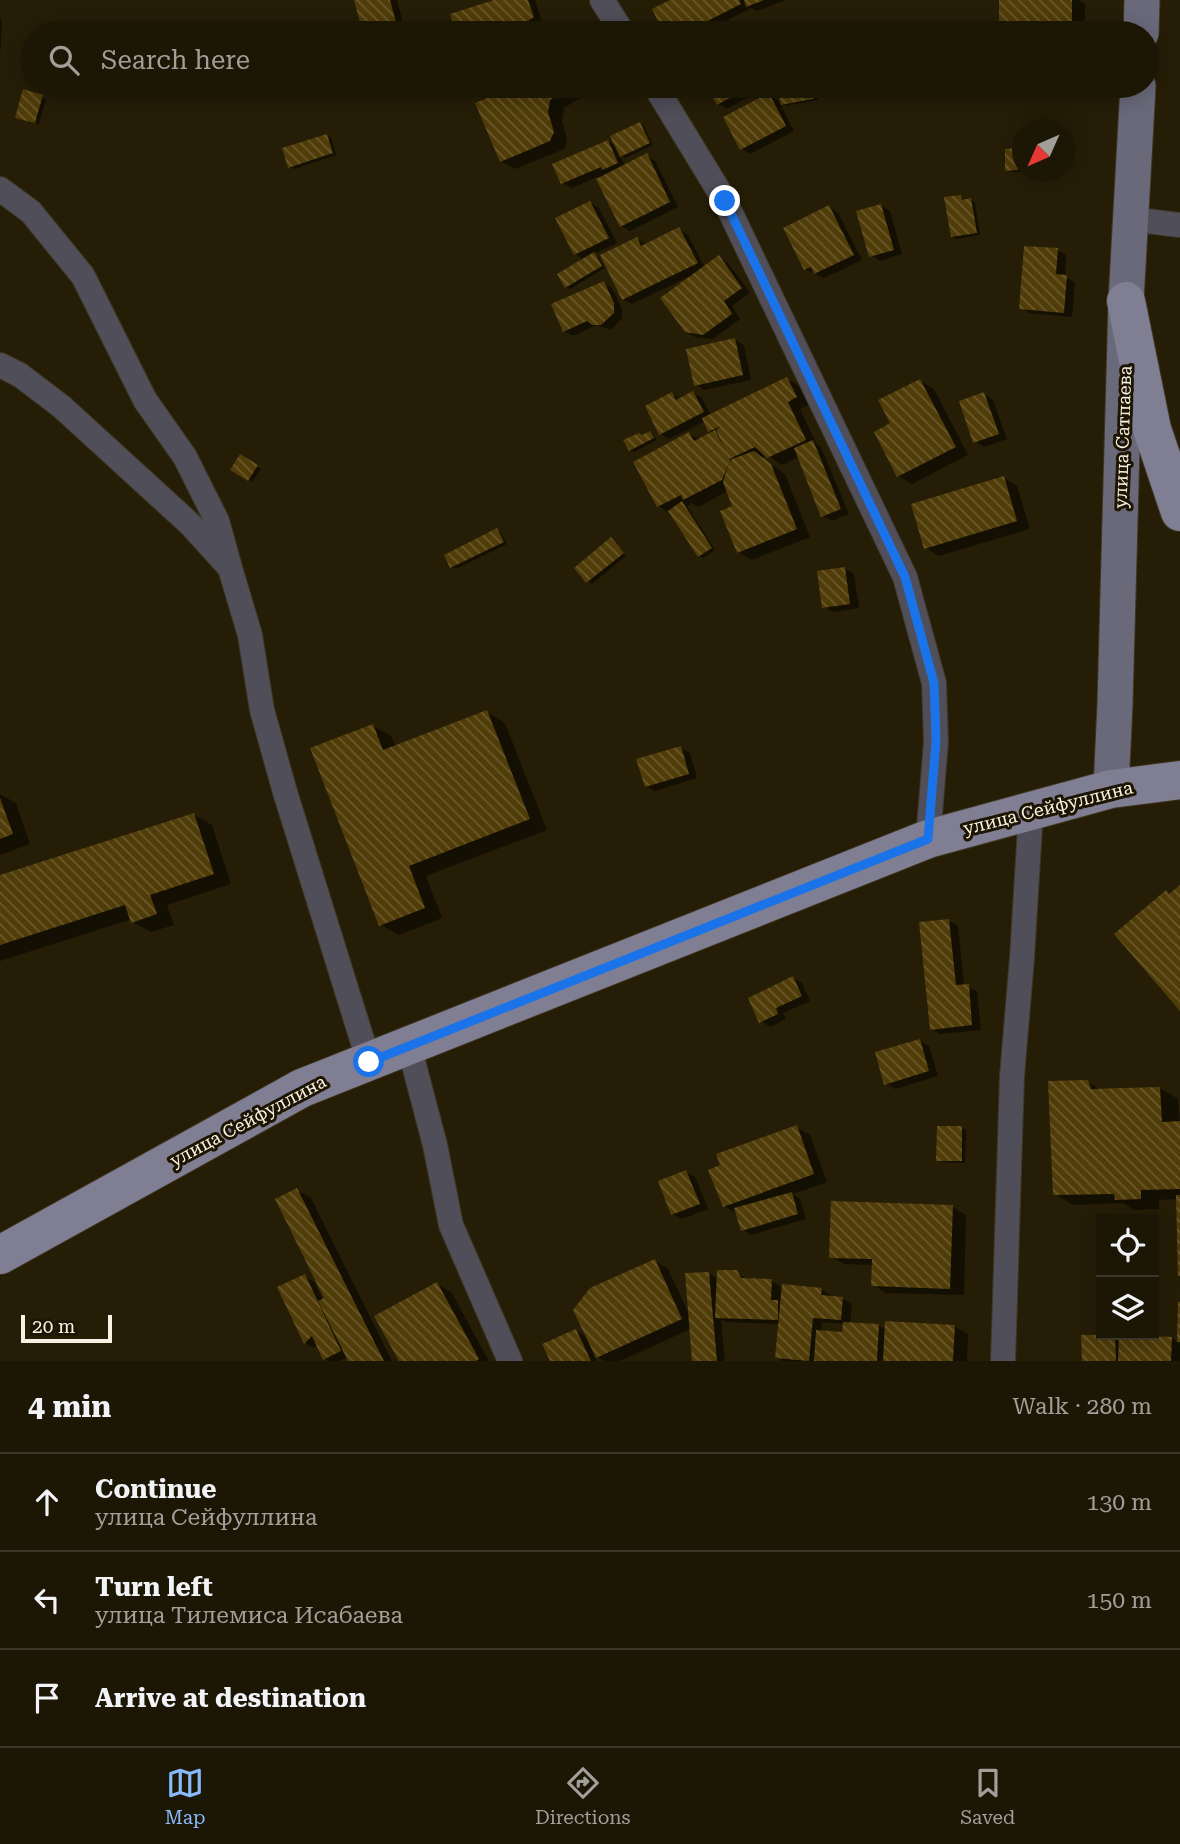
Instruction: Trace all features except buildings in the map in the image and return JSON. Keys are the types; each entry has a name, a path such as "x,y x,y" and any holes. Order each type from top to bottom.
{"main road":[{"path":"1126,300 1152,429 1180,512"},
{"name":"улица Сейфуллина","path":"0,1255 302,1088 928,839 1111,789 1180,780"}],"street":[{"path":"602,0 615,21"},
{"path":"1141,21 1142,0"},
{"path":"662,98 725,201 905,577 934,683 936,741 928,839"},
{"name":"улица Сатпаева","path":"1111,789 1126,300 1137,98"},
{"path":"0,189 31,212 83,276 145,400 185,457 217,521 250,635 262,710 281,780 369,1062"},
{"path":"1130,219 1180,225"},
{"path":"0,365 20,375 61,407 191,525 230,568"},
{"path":"1003,1361 1012,1076 1031,810"},
{"path":"409,1046 435,1145 451,1225 510,1361"}],"route":[{"path":"369,1062 928,839 936,741 934,683 905,577 725,201"}]}
